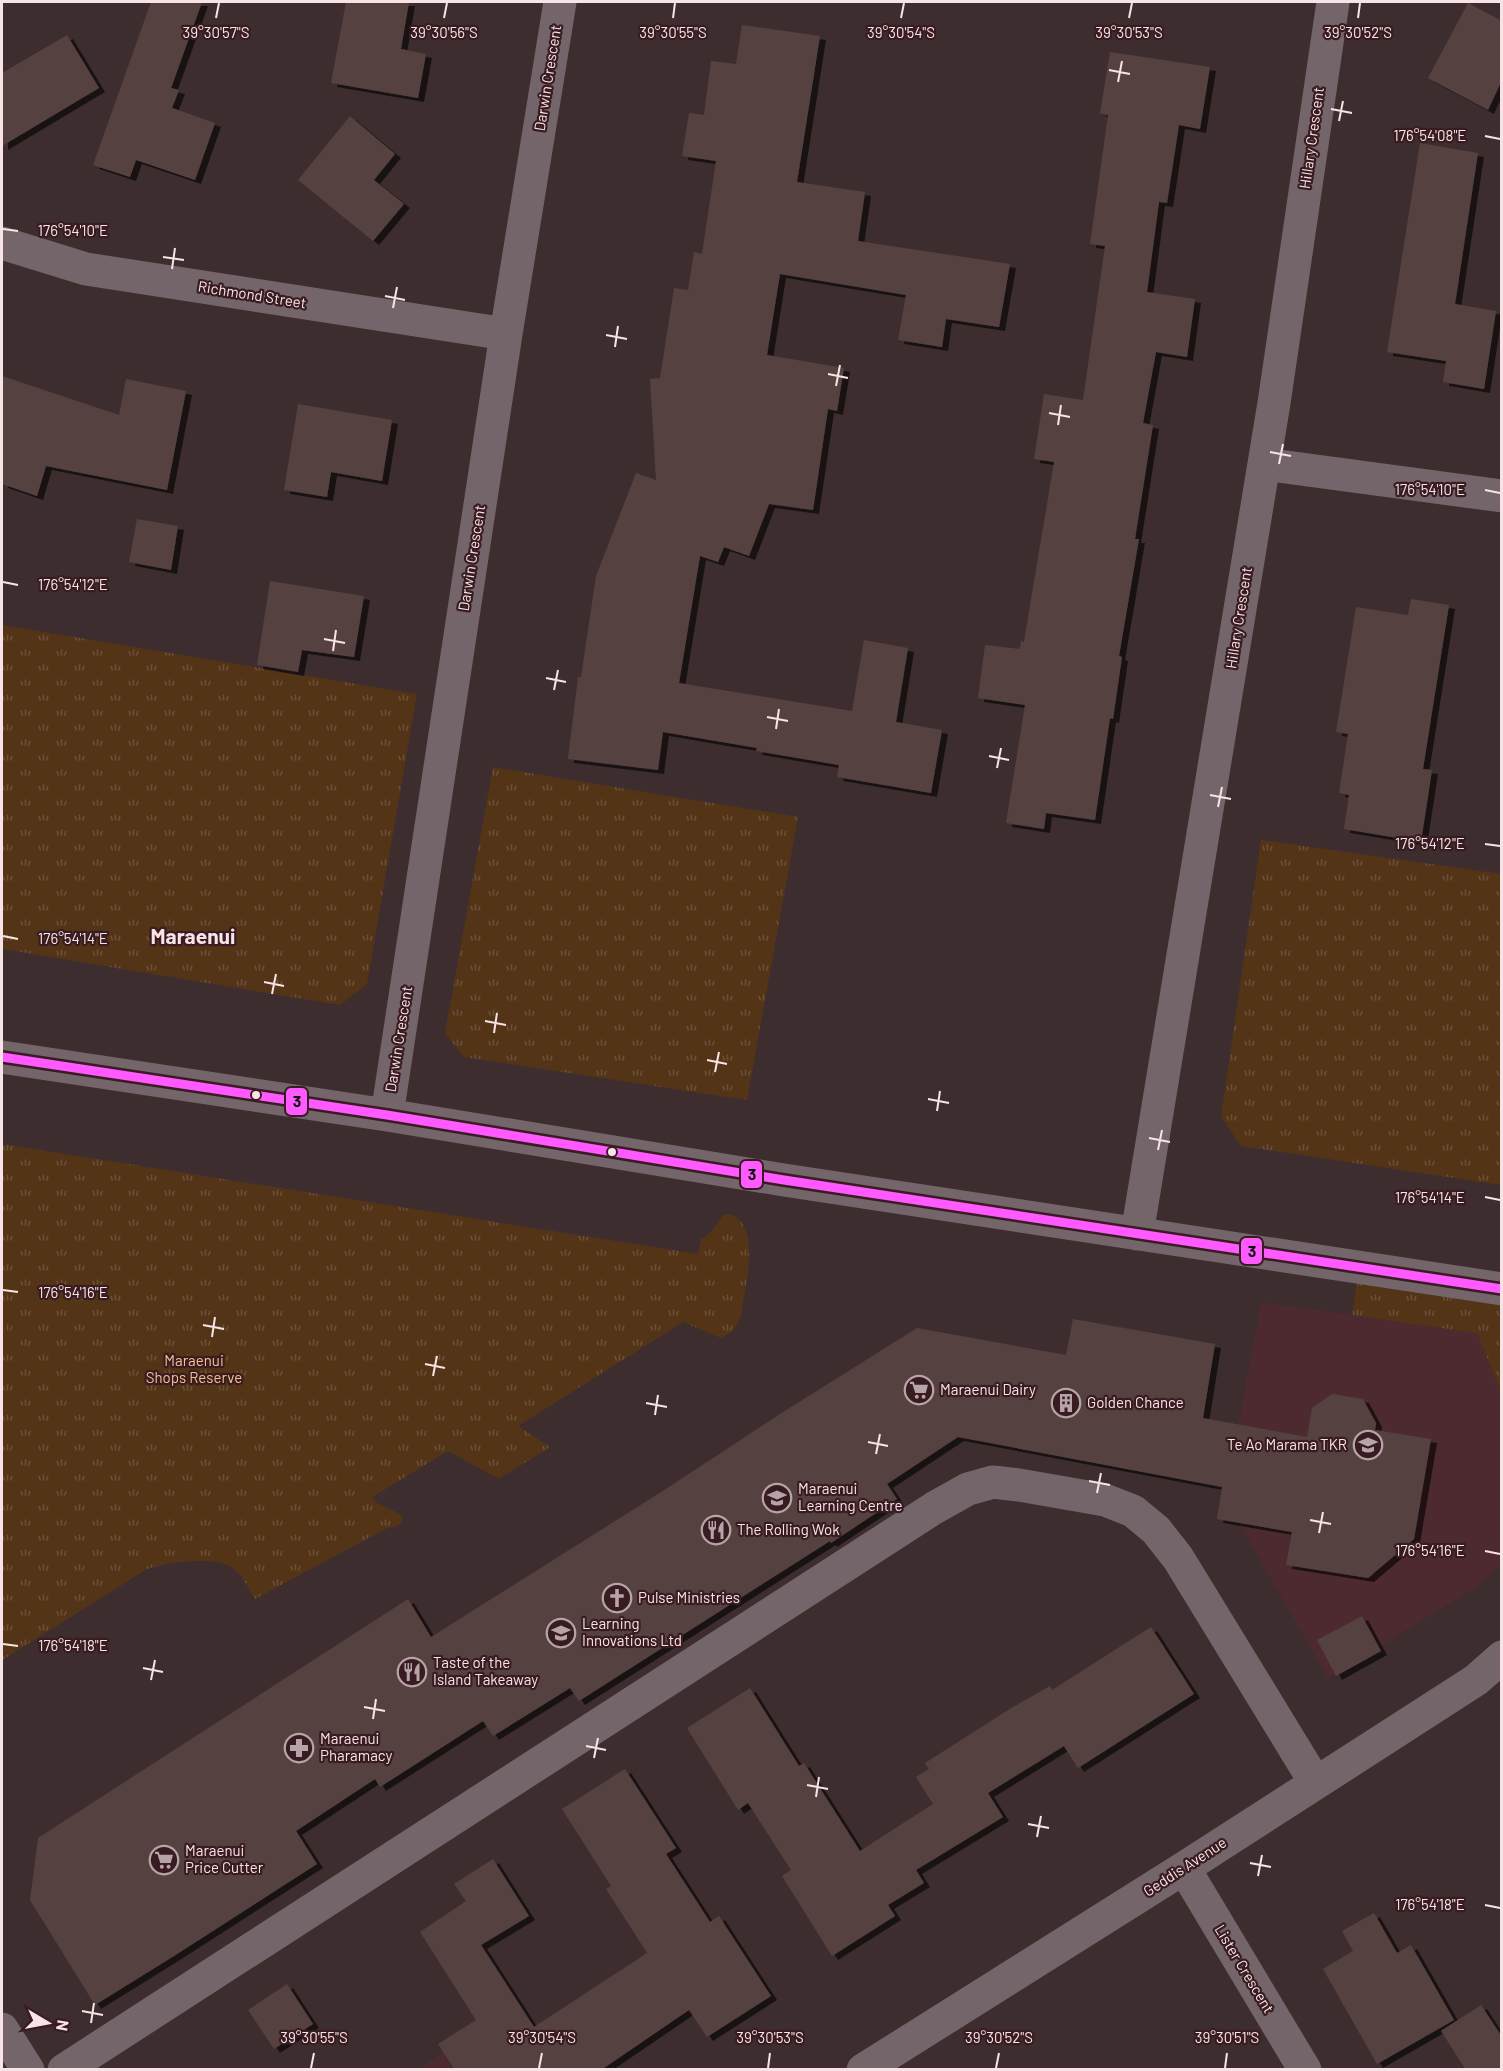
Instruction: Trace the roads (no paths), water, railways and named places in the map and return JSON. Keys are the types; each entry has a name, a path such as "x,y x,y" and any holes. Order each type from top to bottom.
{"street":[{"name":"Darwin Crescent","path":"387,1115 506,334 560,2"},
{"name":"Hillary Crescent","path":"1137,1234 1264,464 1333,2"},
{"name":"Richmond Street","path":"2,243 86,269 506,334"},
{"path":"1264,464 1502,496"},
{"path":"2,1057 1502,1289"},
{"path":"64,2070 934,1508 968,1489 993,1482 1105,1500 1134,1510 1156,1530 1178,1558 1315,1782"},
{"name":"Geddis Avenue","path":"863,2070 1184,1868 1476,1680 1502,1657"},
{"name":"Lister Crescent","path":"1184,1868 1305,2070"},
{"path":"2,2029 28,2070"}],"place":[{"name":"Maraenui Dairy","path":"919,1390"},
{"name":"Golden Chance","path":"1066,1403"},
{"name":"Te Ao Marama TKR","path":"1368,1445"},
{"name":"Maraenui Learning Centre","path":"777,1498"},
{"name":"The Rolling Wok","path":"716,1530"},
{"name":"Pulse Ministries","path":"617,1598"},
{"name":"Learning Innovations Ltd","path":"561,1633"},
{"name":"Taste of the Island Takeaway","path":"412,1672"},
{"name":"Maraenui Pharamacy","path":"299,1748"},
{"name":"Maraenui Price Cutter","path":"164,1860"}],"district":[{"name":"Maraenui","path":"193,937"}],"park label":[{"name":"Maraenui Shops Reserve","path":"194,1370"}]}
